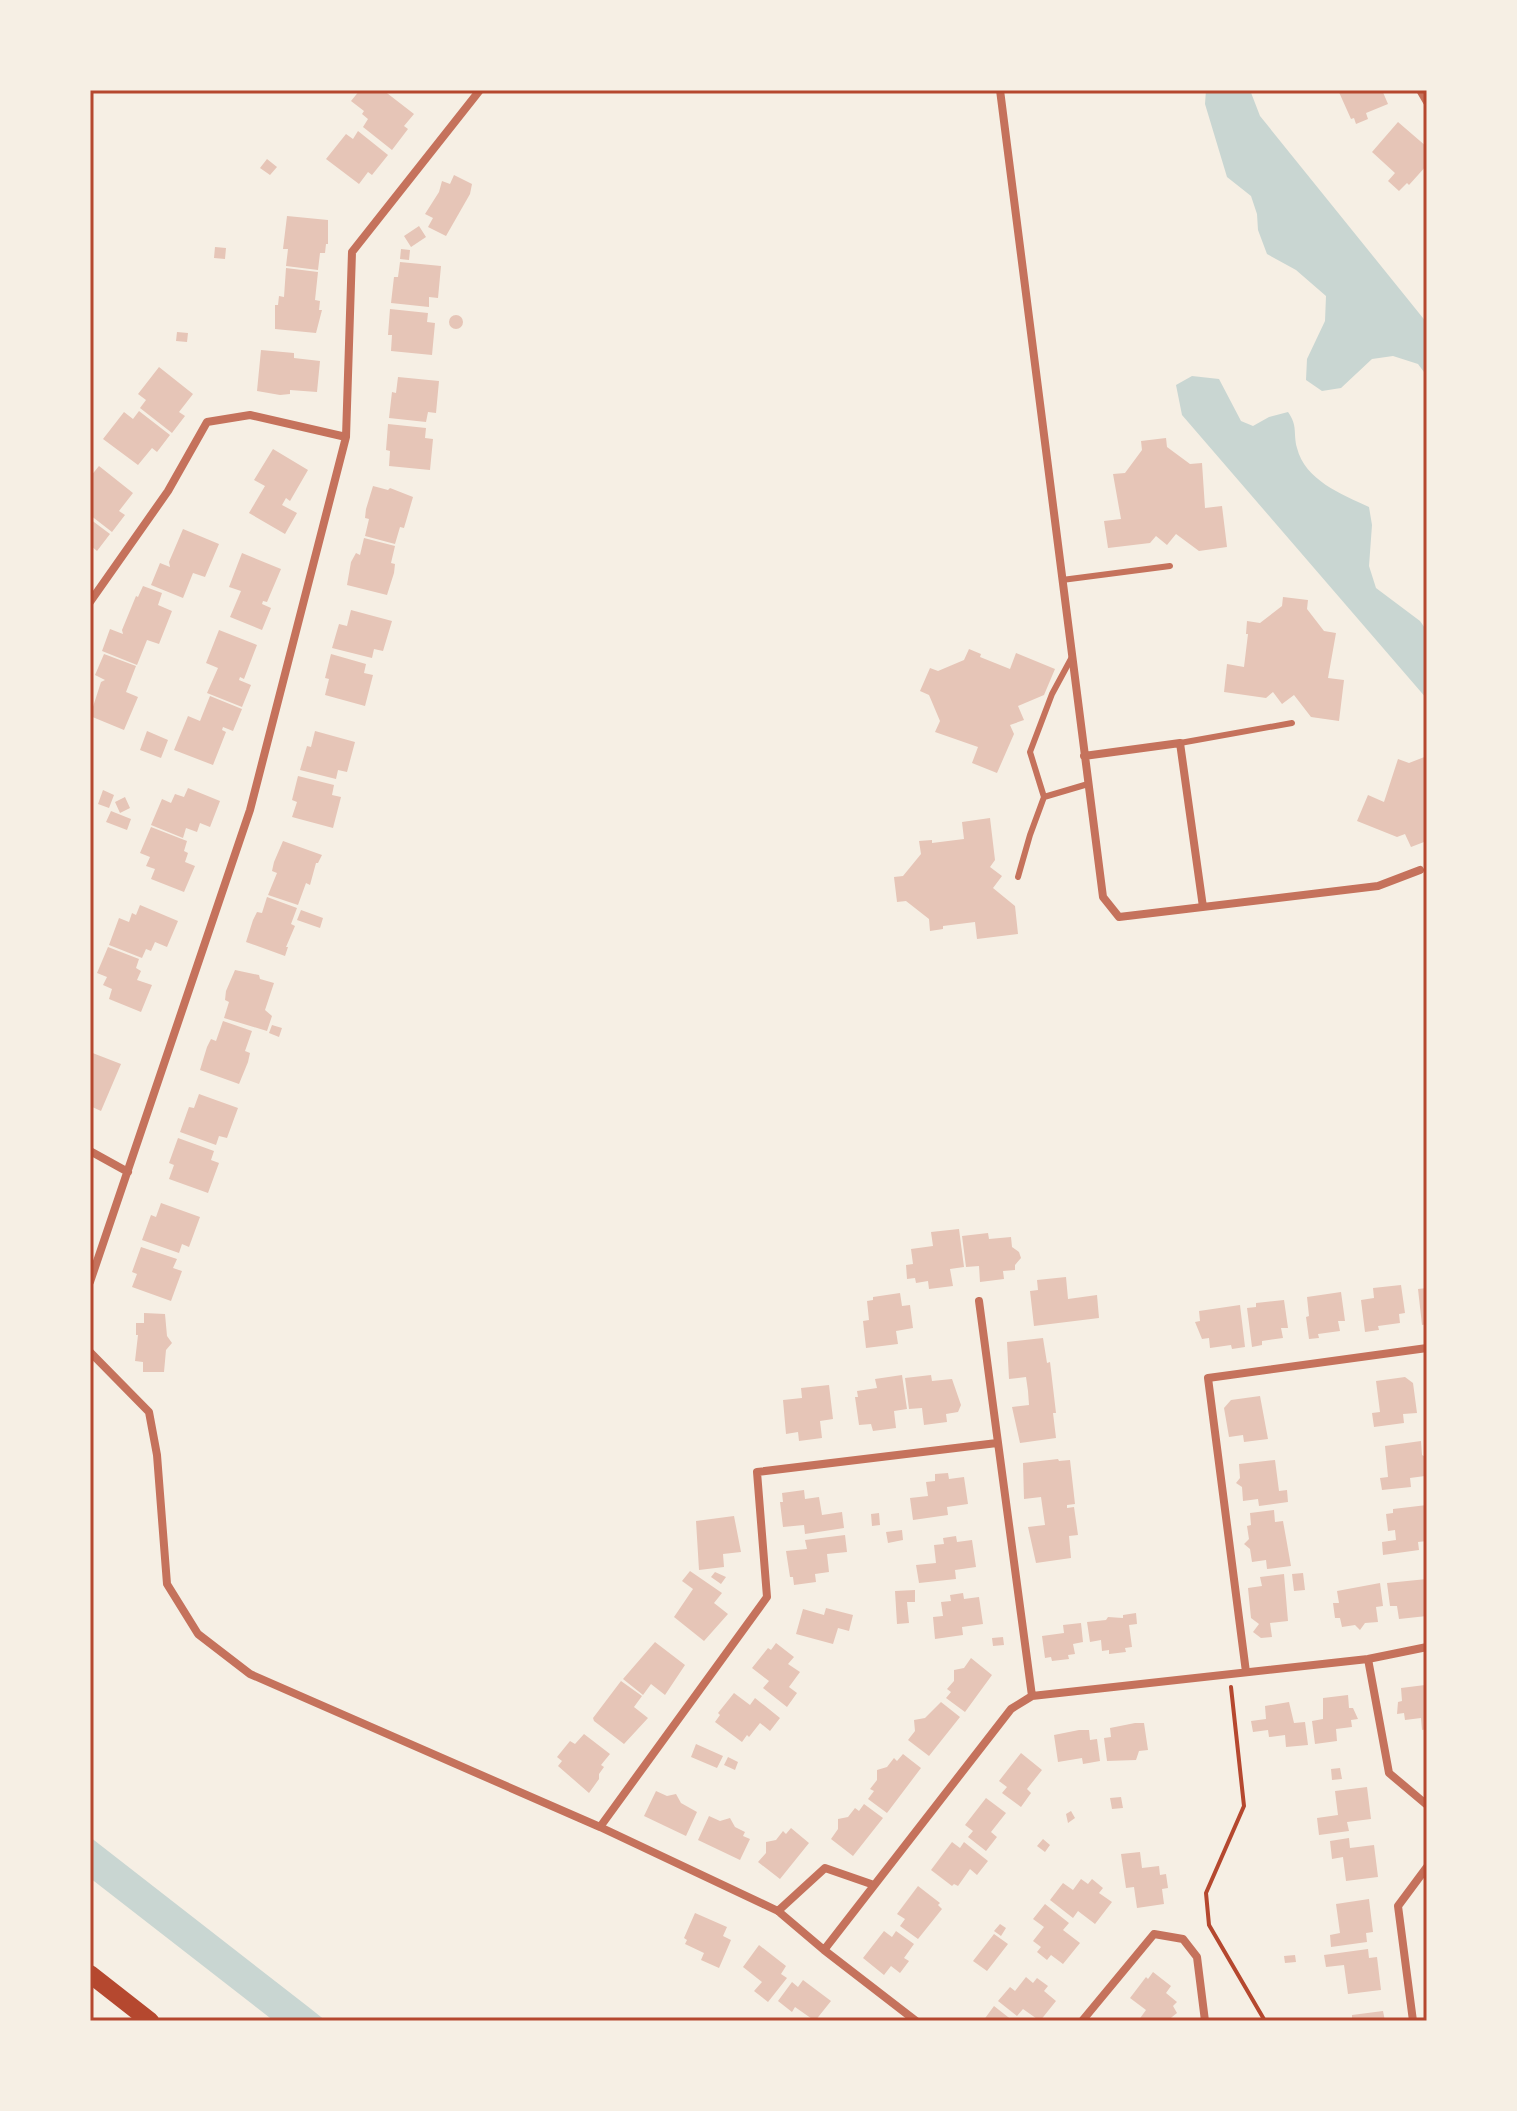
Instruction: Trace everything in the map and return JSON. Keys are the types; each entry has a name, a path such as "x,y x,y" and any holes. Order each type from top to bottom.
{"highway":[{"path":"90,1974 150,2021"}],"street":[{"path":"90,1282 250,810 346,437 352,252 480,90"},
{"path":"1000,90 1103,897 1119,917 1378,886 1420,870"},
{"path":"1420,90 1427,102"},
{"path":"90,602 168,491 207,422 250,415 346,437"},
{"path":"1084,756 1180,743 1203,907"},
{"path":"90,1151 128,1172"},
{"path":"979,1301 1032,1696"},
{"path":"1246,1672 1208,1378 1427,1348"},
{"path":"90,1352 149,1412 157,1455 167,1584 198,1634 250,1674 600,1827 778,1911 916,2021"},
{"path":"600,1827 767,1597 757,1472 997,1443"},
{"path":"824,1950 1011,1709 1032,1696 1368,1659 1427,1647"},
{"path":"1368,1659 1389,1773 1427,1805"},
{"path":"1413,2021 1398,1906 1427,1867"},
{"path":"778,1911 825,1868 874,1885"},
{"path":"1082,2021 1154,1934 1183,1939 1197,1957 1205,2021"}],"lane":[{"path":"1062,580 1170,566"},
{"path":"1018,877 1044,797 1030,752 1052,694 1072,657"},
{"path":"1180,743 1292,723"},
{"path":"1044,797 1088,784"}],"path":[{"path":"1230,1674 1244,1806 1206,1893 1209,1925 1265,2021"}],"shaded area":[{"path":"1206,90 1250,90 1260,116 1427,323 1427,376 1418,364 1393,356 1372,359 1341,388 1322,391 1306,380 1307,359 1325,321 1326,296 1296,270 1267,254 1251,196 1227,177 1205,104"},
{"path":"1192,376 1219,379 1241,421 1253,426 1269,417 1288,412 1294,426 1297,448 1308,469 1326,485 1369,507 1372,525 1369,566 1376,588 1420,621 1427,631 1427,699 1182,415 1176,385"},
{"path":"90,1837 326,2021 274,2021 90,1878"}],"building":[{"path":"360,90 383,90 414,114 404,126 408,129 392,150 363,127 368,119 362,114 364,111 351,101"},
{"path":"1338,90 1382,90 1388,104 1366,113 1368,119 1356,124"},
{"path":"1398,122 1427,147 1427,165 1409,185 1407,183 1399,191 1388,181 1395,173 1372,152"},
{"path":"358,131 388,155 372,175 368,172 359,184 326,159 346,134 353,139"},
{"path":"267,159 277,167 270,175 260,168"},
{"path":"454,175 472,184 470,194 446,236 428,227 433,218 425,214 442,181 450,184"},
{"path":"287,216 328,220 328,244 325,253 320,253 318,270 286,266 288,249 283,249"},
{"path":"419,226 426,237 411,247 404,236"},
{"path":"215,247 226,248 225,259 214,258"},
{"path":"401,249 410,250 409,260 400,259"},
{"path":"400,262 441,266 438,298 429,297 429,307 391,303 394,277 398,277"},
{"path":"286,268 318,272 315,300 320,301 319,310 322,310 316,333 275,329 275,305 278,305 279,296 284,297"},
{"path":"390,309 428,313 427,322 435,323 432,355 391,351 392,335 388,335"},
{"path":"456,315 463,322 456,329 449,322"},
{"path":"177,332 188,333 187,342 176,341"},
{"path":"261,350 294,353 294,358 320,361 317,392 290,390 290,394 280,395 257,391"},
{"path":"159,367 193,394 179,412 185,416 172,433 140,408 146,400 138,394"},
{"path":"398,377 439,381 436,413 428,412 426,422 389,418 392,392 396,393"},
{"path":"139,411 170,435 157,452 152,448 138,465 103,439 124,412 133,419"},
{"path":"388,424 426,428 425,438 433,439 430,470 389,466 390,451 386,450"},
{"path":"1166,438 1167,447 1190,464 1202,463 1205,508 1222,506 1227,547 1199,551 1176,534 1167,545 1156,536 1150,543 1108,548 1104,521 1121,519 1113,474 1125,473 1142,450 1141,441"},
{"path":"273,449 308,470 290,501 286,498 282,505 297,513 285,534 249,513 265,486 254,480"},
{"path":"99,466 133,493 119,511 125,515 112,532 90,515 90,477"},
{"path":"373,486 390,488 413,497 404,528 400,527 395,544 365,536 369,519 365,518 366,509"},
{"path":"90,519 110,534 97,551 90,545"},
{"path":"183,529 219,544 205,577 193,573 183,598 151,585 160,563 170,567 169,562"},
{"path":"364,538 395,546 391,563 395,564 394,573 387,595 347,585 351,562 356,553 360,555"},
{"path":"242,553 281,569 267,602 263,601 262,604 271,608 262,630 230,617 241,591 229,587"},
{"path":"143,586 162,593 158,605 172,611 159,644 147,640 137,665 102,651 110,629 123,634 136,596"},
{"path":"1283,597 1308,600 1307,609 1324,631 1336,633 1328,678 1344,680 1339,721 1311,717 1294,695 1282,704 1273,692 1266,698 1224,692 1227,664 1244,667 1247,621 1260,623 1282,606"},
{"path":"351,610 392,621 383,651 374,649 372,658 332,648 339,624 347,626"},
{"path":"219,630 257,645 244,679 240,677 239,680 251,685 242,707 207,693 218,668 206,663"},
{"path":"969,649 1010,669 1016,653 1055,669 1044,695 1018,706 1024,720 1010,725 1014,734 997,773 972,763 978,747 935,732 940,721 929,695 920,691 930,668 938,671 964,660"},
{"path":"104,654 136,666 126,692 138,697 124,730 90,716 101,682 105,680 95,675"},
{"path":"331,654 366,664 364,673 373,675 365,706 325,695 329,679 325,678"},
{"path":"210,696 242,709 233,731 223,727 222,730 226,732 213,765 174,750 188,716 200,721"},
{"path":"147,731 168,740 161,758 140,750"},
{"path":"315,731 355,742 347,772 338,770 336,779 300,770"},
{"path":"1427,756 1427,848 1424,842 1411,847 1405,834 1397,837 1357,821 1368,795 1384,802 1398,759 1409,763"},
{"path":"298,776 334,785 332,795 341,797 333,828 292,817 297,802 292,800"},
{"path":"188,788 220,801 210,827 200,823 197,832 186,828 183,838 151,825 162,799 171,803 175,794 184,797"},
{"path":"103,790 114,795 109,808 98,804"},
{"path":"125,797 130,808 120,813 115,802"},
{"path":"111,811 131,819 127,830 106,822"},
{"path":"990,818 995,860 990,867 1002,876 993,888 1015,906 1018,934 977,939 975,922 930,931 929,919 906,901 897,902 894,877 903,876 921,854 919,841 932,840 932,843 964,839 962,822"},
{"path":"151,827 187,841 185,862 195,866 184,892 151,879 155,869 146,866 150,857 140,853"},
{"path":"283,841 322,855 298,905 268,895 277,873 272,871 274,862"},
{"path":"267,897 297,908 291,924 295,926 285,956 246,942 253,920 257,912 262,913"},
{"path":"140,905 178,921 167,947 155,942 151,951 146,949 142,958 109,945 119,918 129,922"},
{"path":"301,910 323,918 320,928 297,920"},
{"path":"108,947 139,959 136,968 141,971 137,980 152,985 141,1012 109,999 112,989 103,985 107,977 97,973"},
{"path":"235,970 259,975 260,979 274,983 265,1010 272,1016 267,1031 224,1018 229,1002 225,1000 226,991"},
{"path":"223,1021 252,1031 245,1051 250,1053 248,1062 239,1084 200,1070 207,1047 211,1039 216,1041"},
{"path":"272,1025 282,1028 279,1037 269,1033"},
{"path":"90,1052 121,1064 101,1111 90,1106"},
{"path":"199,1094 238,1108 227,1138 219,1136 216,1145 180,1132 189,1107 194,1108"},
{"path":"178,1138 214,1151 211,1160 219,1163 208,1193 169,1179 174,1165 169,1163"},
{"path":"161,1203 200,1217 189,1247 182,1244 179,1253 142,1240 151,1215 156,1217"},
{"path":"959,1229 964,1267 950,1269 953,1286 929,1289 928,1281 916,1283 915,1278 907,1279 906,1265 913,1264 911,1249 933,1246 931,1232"},
{"path":"988,1233 989,1239 1011,1237 1012,1247 1021,1258 1015,1270 1003,1271 1004,1279 980,1282 979,1266 966,1267 962,1236"},
{"path":"141,1247 177,1259 173,1268 182,1271 171,1301 132,1287 137,1274 132,1272"},
{"path":"1066,1277 1068,1299 1097,1295 1099,1318 1034,1326 1030,1291 1038,1290 1037,1280"},
{"path":"1401,1285 1405,1313 1399,1314 1400,1323 1378,1326 1379,1330 1365,1332 1361,1300 1374,1298 1373,1288"},
{"path":"1427,1288 1427,1324 1422,1325 1418,1289"},
{"path":"1341,1292 1345,1321 1338,1321 1340,1331 1318,1334 1319,1338 1309,1339 1307,1297"},
{"path":"900,1293 902,1306 910,1305 913,1328 896,1331 898,1344 866,1348 863,1321 869,1320 867,1301 873,1300 873,1297"},
{"path":"1284,1300 1288,1328 1281,1328 1283,1338 1262,1341 1262,1345 1252,1347 1247,1308 1256,1307 1256,1303"},
{"path":"1240,1305 1245,1347 1210,1348 1209,1338 1202,1339 1195,1322 1200,1321 1199,1311"},
{"path":"144,1313 165,1314 167,1336 172,1343 166,1350 164,1372 143,1372 143,1362 135,1361 136,1323 144,1323"},
{"path":"1043,1338 1047,1363 1050,1362 1056,1438 1020,1443 1012,1407 1029,1405 1028,1391 1026,1377 1009,1379 1007,1342"},
{"path":"902,1375 907,1409 894,1411 896,1428 873,1431 871,1424 859,1425 857,1391 877,1388 875,1379"},
{"path":"931,1375 932,1381 952,1379 961,1405 958,1412 946,1414 947,1422 924,1425 922,1408 909,1409 905,1378"},
{"path":"1405,1377 1413,1383 1417,1413 1403,1414 1404,1423 1374,1427 1372,1413 1380,1412 1376,1381"},
{"path":"829,1385 833,1419 820,1421 822,1438 799,1441 798,1432 786,1434 783,1400 802,1398 801,1388"},
{"path":"1260,1396 1268,1439 1244,1442 1243,1435 1229,1437 1224,1408 1231,1400"},
{"path":"1421,1441 1422,1455 1427,1458 1425,1476 1410,1478 1411,1487 1382,1490 1380,1478 1388,1477 1385,1446"},
{"path":"1070,1460 1075,1504 1067,1505 1067,1508 1074,1507 1078,1535 1069,1536 1071,1558 1036,1563 1028,1527 1045,1525 1041,1497 1024,1499 1023,1463"},
{"path":"1275,1460 1279,1491 1287,1490 1288,1502 1259,1506 1258,1499 1243,1501 1242,1487 1236,1483 1240,1478 1239,1464"},
{"path":"948,1473 949,1479 964,1477 968,1504 947,1507 948,1515 913,1520 910,1498 928,1496 926,1482 935,1481 935,1474"},
{"path":"804,1490 805,1499 819,1497 822,1515 842,1512 844,1528 805,1534 804,1525 783,1527 782,1493"},
{"path":"1427,1505 1427,1541 1418,1542 1419,1550 1383,1555 1382,1542 1396,1540 1395,1530 1388,1531 1386,1514 1393,1513 1393,1509"},
{"path":"1274,1510 1275,1522 1283,1521 1291,1566 1267,1569 1266,1560 1252,1562 1250,1549 1244,1544 1249,1539 1247,1526 1251,1525 1250,1513"},
{"path":"879,1513 880,1525 872,1526 871,1514"},
{"path":"734,1516 741,1552 723,1554 724,1567 699,1570 696,1521"},
{"path":"902,1530 903,1540 888,1543 886,1532"},
{"path":"845,1535 847,1552 827,1554 829,1572 815,1574 816,1582 794,1585 786,1551 807,1549 805,1540"},
{"path":"956,1536 957,1542 972,1540 976,1567 955,1570 956,1579 919,1583 916,1565 936,1563 934,1545 944,1544 943,1538"},
{"path":"690,1571 722,1593 714,1603 728,1614 704,1641 674,1617 693,1589 682,1581"},
{"path":"715,1572 726,1577 721,1584 711,1577"},
{"path":"1303,1573 1305,1590 1294,1591 1292,1574"},
{"path":"1284,1574 1288,1621 1270,1623 1272,1637 1261,1638 1253,1632 1259,1624 1251,1618 1248,1588 1262,1586 1260,1577"},
{"path":"1427,1579 1427,1616 1399,1619 1397,1606 1390,1606 1387,1583"},
{"path":"1380,1583 1383,1606 1376,1607 1378,1622 1365,1623 1360,1630 1355,1625 1342,1627 1340,1618 1335,1618 1333,1603 1339,1603 1337,1591"},
{"path":"915,1590 915,1602 907,1602 909,1623 897,1624 895,1591"},
{"path":"963,1593 964,1599 979,1597 983,1624 962,1627 963,1635 935,1639 933,1617 943,1616 941,1602 951,1601 950,1595"},
{"path":"826,1608 853,1615 849,1631 838,1628 833,1644 796,1634 803,1609 824,1615"},
{"path":"1136,1613 1137,1624 1129,1625 1132,1647 1125,1648 1126,1652 1109,1654 1109,1650 1102,1651 1101,1640 1090,1642 1087,1622 1106,1620 1108,1617 1123,1618 1123,1615"},
{"path":"1081,1623 1083,1642 1073,1644 1075,1654 1068,1655 1069,1659 1052,1661 1051,1657 1045,1658 1042,1636 1064,1633 1063,1625"},
{"path":"1003,1637 1004,1645 993,1646 992,1638"},
{"path":"655,1642 685,1665 665,1695 651,1684 643,1695 623,1679"},
{"path":"776,1643 794,1657 788,1664 800,1672 789,1687 797,1693 787,1707 763,1688 769,1681 752,1668"},
{"path":"971,1658 992,1675 965,1712 946,1698 951,1692 947,1689 954,1681 954,1670 964,1668"},
{"path":"621,1681 642,1696 634,1707 648,1718 624,1744 593,1718"},
{"path":"1425,1685 1427,1729 1422,1730 1421,1718 1405,1720 1404,1713 1397,1714 1398,1702 1402,1701 1401,1688"},
{"path":"734,1693 750,1705 755,1698 780,1718 770,1731 760,1723 742,1742 715,1722 720,1715 718,1713"},
{"path":"1348,1695 1349,1708 1353,1708 1358,1719 1351,1720 1352,1727 1336,1729 1337,1741 1315,1744 1312,1721 1323,1719 1323,1698"},
{"path":"941,1702 960,1717 929,1756 908,1740 915,1731 914,1720 925,1718"},
{"path":"1289,1702 1294,1723 1305,1722 1308,1745 1286,1747 1285,1735 1269,1737 1268,1730 1253,1732 1251,1721 1266,1719 1265,1706"},
{"path":"1144,1723 1148,1750 1139,1751 1136,1760 1107,1761 1104,1738 1111,1737 1110,1728"},
{"path":"1089,1730 1090,1740 1097,1739 1100,1761 1083,1764 1082,1758 1058,1762 1054,1735"},
{"path":"584,1734 610,1754 601,1765 604,1767 599,1779 589,1793 558,1766 562,1761 557,1757 570,1741 575,1744"},
{"path":"696,1744 723,1756 717,1768 691,1757"},
{"path":"1021,1753 1042,1770 1027,1789 1031,1793 1021,1807 1002,1793 1007,1787 999,1781"},
{"path":"903,1754 921,1768 887,1813 868,1799 874,1791 870,1789 877,1780 877,1770 887,1767 894,1758 897,1761"},
{"path":"728,1757 738,1762 735,1770 724,1765"},
{"path":"1340,1768 1342,1779 1332,1780 1331,1769"},
{"path":"1367,1787 1371,1819 1347,1822 1349,1831 1319,1835 1317,1818 1338,1815 1335,1791"},
{"path":"656,1791 667,1796 676,1794 681,1803 697,1812 686,1836 644,1816"},
{"path":"1121,1797 1123,1808 1112,1809 1110,1798"},
{"path":"986,1798 1006,1813 991,1832 997,1837 986,1851 968,1837 973,1831 965,1825"},
{"path":"864,1804 883,1818 853,1856 831,1839 838,1829 838,1819 848,1817 855,1808 859,1811"},
{"path":"1071,1811 1075,1818 1068,1823 1066,1814"},
{"path":"709,1816 720,1821 730,1818 735,1827 745,1832 743,1836 750,1839 740,1860 698,1840"},
{"path":"791,1828 809,1843 780,1879 758,1862 766,1853 766,1842 776,1840 783,1831 786,1834"},
{"path":"1349,1838 1350,1848 1374,1845 1378,1877 1346,1881 1343,1857 1332,1859 1330,1841"},
{"path":"1043,1839 1050,1845 1045,1852 1037,1846"},
{"path":"952,1842 960,1848 964,1842 988,1861 977,1875 970,1869 958,1886 952,1886 931,1870"},
{"path":"1140,1852 1142,1868 1159,1866 1160,1875 1166,1874 1168,1888 1162,1889 1164,1904 1137,1908 1134,1887 1126,1888 1121,1854"},
{"path":"1081,1879 1088,1884 1092,1879 1103,1888 1099,1893 1112,1902 1095,1924 1078,1911 1073,1918 1050,1900 1063,1883 1073,1890"},
{"path":"918,1886 940,1903 938,1905 942,1909 918,1939 900,1926 905,1919 897,1914"},
{"path":"1369,1899 1373,1932 1366,1933 1367,1942 1331,1947 1330,1935 1340,1933 1336,1904"},
{"path":"1045,1904 1069,1923 1063,1930 1080,1943 1063,1964 1051,1955 1047,1960 1037,1952 1041,1947 1033,1941 1044,1927 1033,1919"},
{"path":"695,1913 727,1927 723,1936 731,1940 719,1968 701,1960 704,1953 685,1944 687,1940 684,1938"},
{"path":"1000,1924 1006,1928 1001,1936 994,1931"},
{"path":"884,1931 892,1937 896,1931 914,1944 904,1958 909,1961 900,1973 891,1966 884,1975 863,1958"},
{"path":"994,1934 1008,1944 987,1971 973,1961"},
{"path":"759,1945 786,1966 781,1974 787,1978 768,2002 754,1991 762,1982 743,1967"},
{"path":"1368,1949 1369,1958 1377,1957 1381,1990 1348,1994 1344,1965 1326,1967 1324,1955"},
{"path":"1295,1955 1296,1962 1285,1963 1284,1956"},
{"path":"1153,1972 1171,1986 1166,1993 1177,2002 1173,2006 1177,2013 1167,2021 1138,2021 1146,2010 1130,1998"},
{"path":"1026,1977 1033,1983 1037,1978 1048,1986 1044,1991 1056,2001 1040,2021 1023,2009 1017,2016 998,2001 1010,1987 1015,1991"},
{"path":"803,1980 831,2001 815,2021 795,2007 792,2012 778,2001 792,1982 798,1987"},
{"path":"994,2006 1013,2021 983,2021"},
{"path":"1383,2011 1385,2021 1352,2021 1352,2015"}]}
